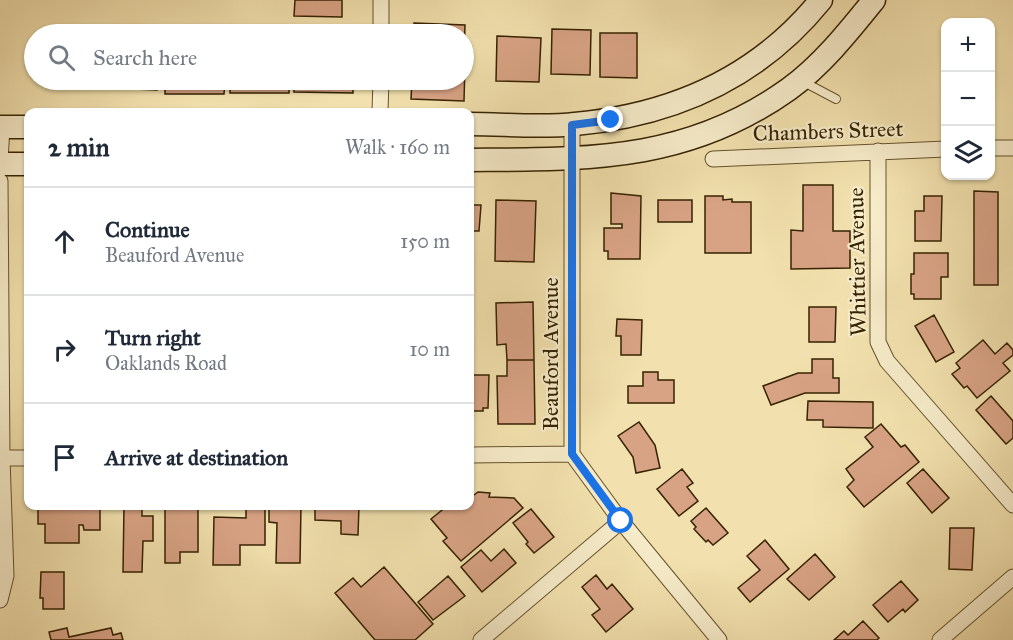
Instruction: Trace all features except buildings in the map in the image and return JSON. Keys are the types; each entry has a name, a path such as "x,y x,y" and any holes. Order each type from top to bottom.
{"main road":[{"path":"474,124 572,125 652,111 690,99 728,81 762,58 807,17 821,0"},
{"path":"474,160 573,159 652,149 704,135 748,115 790,88 837,45 874,0"},
{"path":"1,127 24,127"},
{"path":"0,163 24,164"}],"street":[{"path":"381,0 381,24"},
{"path":"380,108 381,90"},
{"name":"Beauford Avenue","path":"572,125 572,454 621,521 720,640"},
{"path":"0,163 1,127"},
{"path":"995,148 1013,148"},
{"name":"Chambers Street","path":"713,159 941,149"},
{"name":"Whittier Avenue","path":"878,151 878,342 887,361 1013,505"},
{"path":"0,181 1,458 6,576 0,600"},
{"path":"474,455 572,454"},
{"path":"1,458 24,458"},
{"path":"481,640 621,521"},
{"path":"940,640 1013,577"}],"lane":[{"path":"799,80 836,99"}],"route":[{"path":"611,120 572,125 572,454 621,521"}]}
